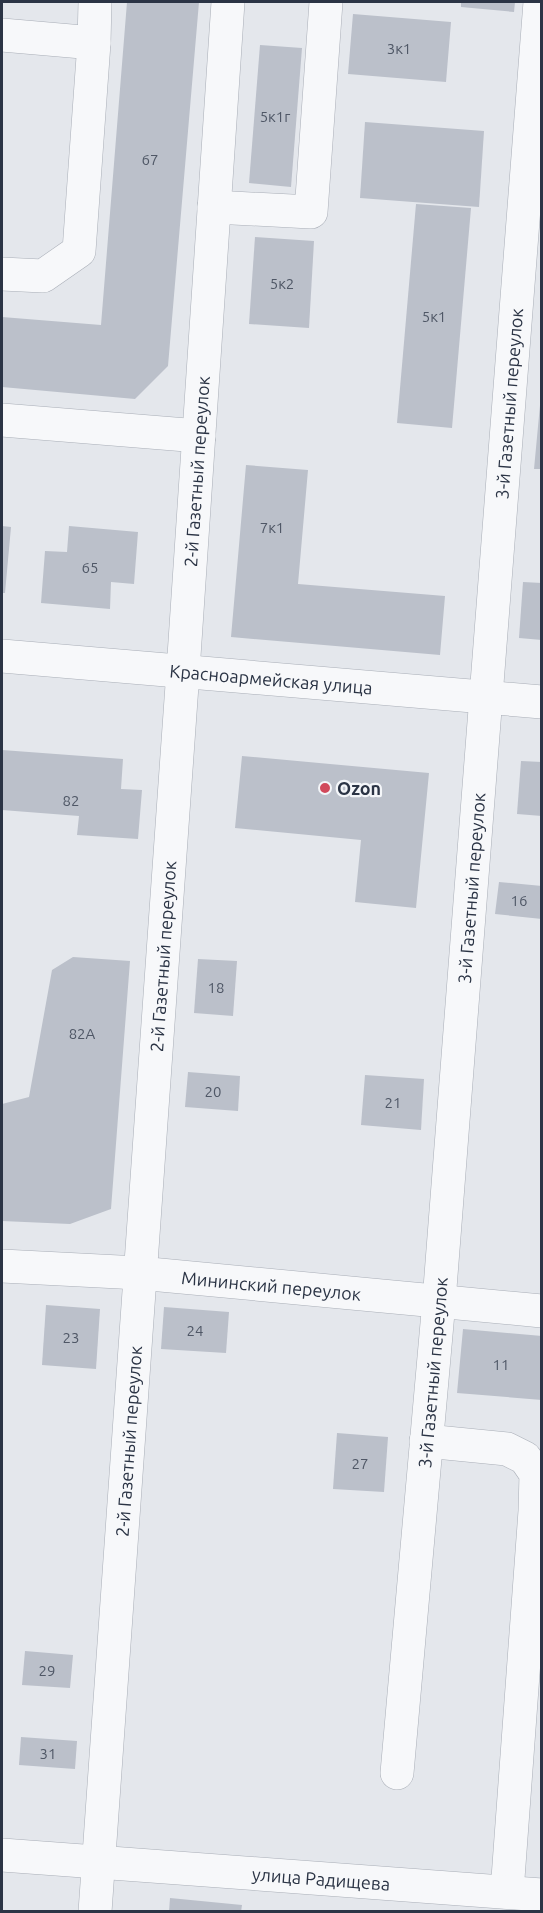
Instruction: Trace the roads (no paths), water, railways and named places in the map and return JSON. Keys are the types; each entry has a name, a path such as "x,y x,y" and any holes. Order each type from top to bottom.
{"street":[{"path":"2,274 43,276 79,251 95,2"},
{"name":"2-й Газетный переулок","path":"95,1911 228,2"},
{"path":"214,207 311,212 327,2"},
{"name":"3-й Газетный переулок","path":"397,1773 439,1301 540,2"},
{"path":"2,35 94,43"},
{"path":"2,420 199,436"},
{"name":"Красноармейская улица","path":"2,656 542,702"},
{"name":"Мининский переулок","path":"2,1266 139,1273 542,1311"},
{"path":"426,1441 507,1449 525,1458 536,1473 507,1892"},
{"name":"улица Радищева","path":"2,1855 542,1895"}],"place":[{"name":"Ozon","path":"325,788"}]}
